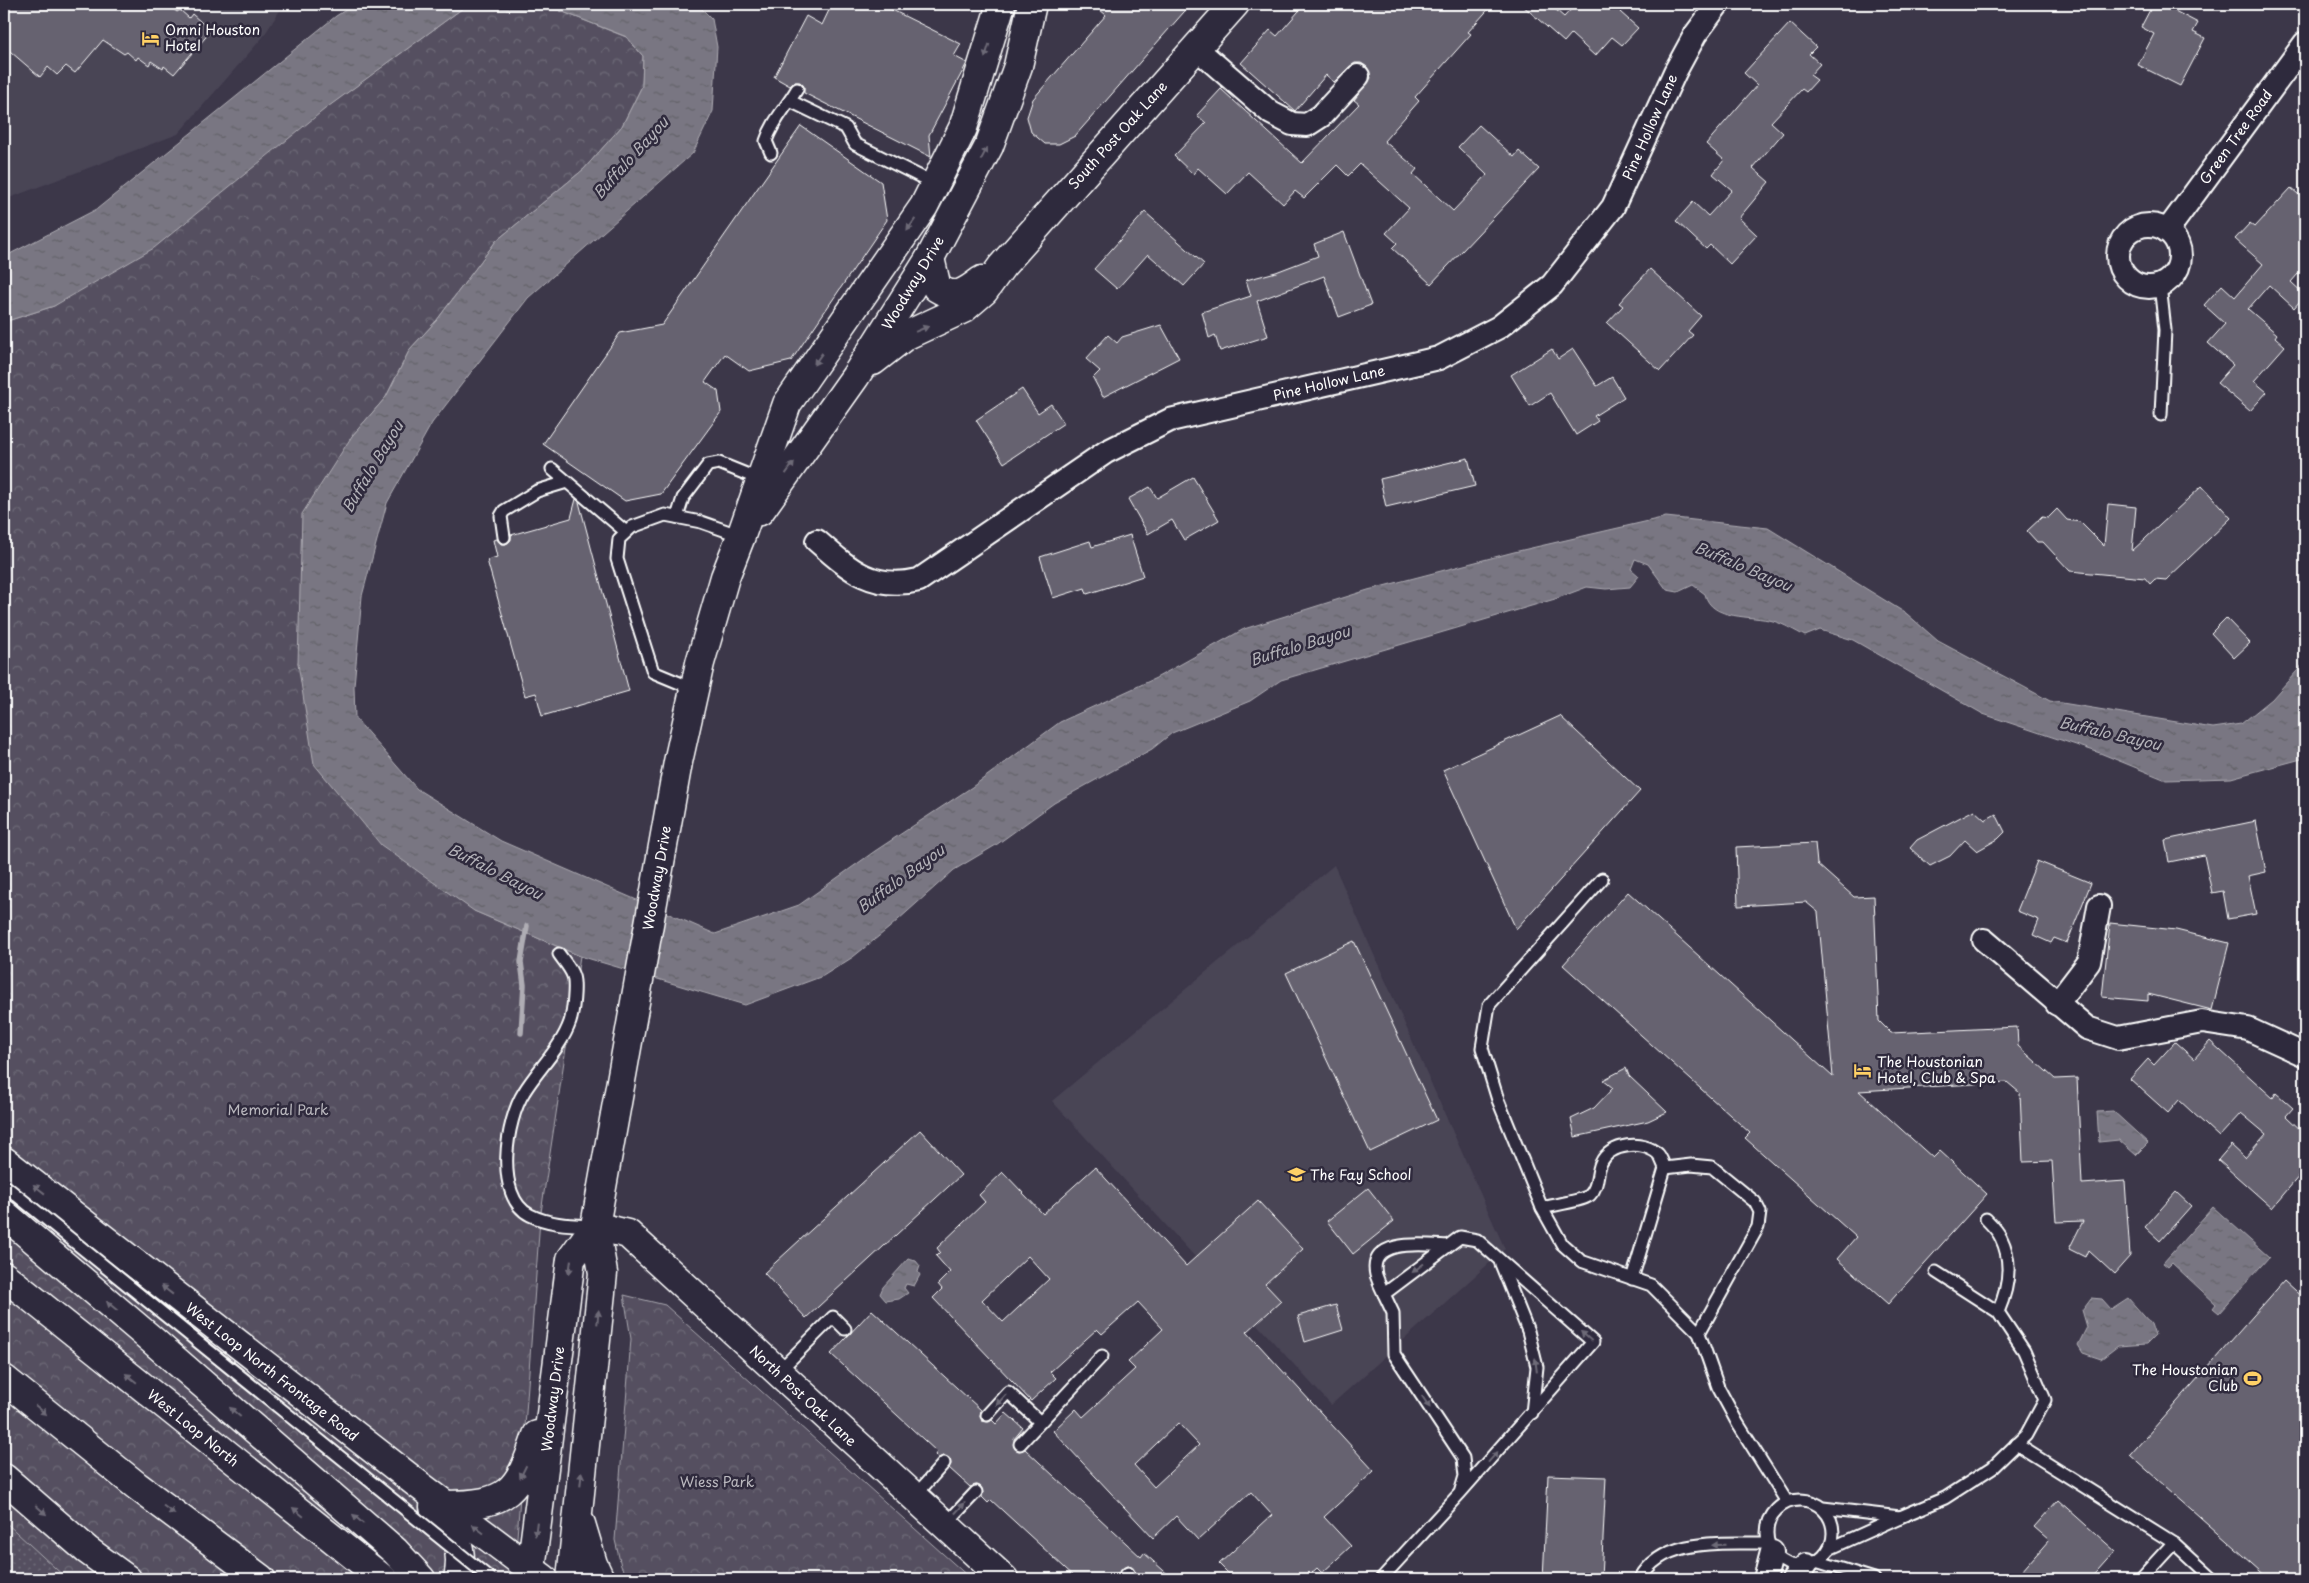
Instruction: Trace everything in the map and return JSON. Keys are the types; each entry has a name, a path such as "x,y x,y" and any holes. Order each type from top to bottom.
{"main road":[{"name":"Woodway Drive","path":"571,1579 603,1273 595,1226 678,762 694,689 725,577 742,536 787,404 924,206 963,128 1000,4"},
{"name":"Woodway Drive","path":"742,536 855,377 930,258 989,146 1018,66 1032,4"},
{"name":"South Post Oak Lane","path":"855,377 887,348 905,336 963,309 984,291 1002,266 1235,4"},
{"path":"935,184 962,197"},
{"name":"South Post Oak Lane","path":"930,258 937,288 948,295 959,294 1002,266"},
{"name":"West Loop North Frontage Road","path":"4,1161 535,1576"},
{"path":"4,1214 395,1551 421,1579"},
{"name":"Woodway Drive","path":"535,1576 556,1377 571,1258 595,1226"},
{"name":"North Post Oak Lane","path":"595,1226 628,1234 1004,1579"},
{"name":"West Loop North","path":"4,1276 380,1577"},
{"path":"445,1505 470,1505 493,1499 511,1490 520,1479 529,1460 556,1377"},
{"path":"4,1379 136,1486 261,1579"},
{"path":"4,1478 87,1550 127,1579"},
{"path":"414,1482 456,1534 461,1564 458,1579"},
{"path":"578,1514 600,1579"}],"street":[{"name":"Pine Hollow Lane","path":"818,542 847,567 868,579 903,584 919,580 1106,452 1170,420 1439,358 1498,327 1552,285 1613,208 1675,72 1695,35 1718,4"},
{"name":"Green Tree Road","path":"2167,231 2305,44"},
{"path":"1196,48 1271,113 1292,124 1307,125 1321,116 1358,76"},
{"path":"2147,225 2167,231 2175,239 2179,249 2180,260 2176,271 2160,285 2150,287 2139,286 2130,280 2121,268 2118,252 2122,242 2128,234 2137,228 2147,225"},
{"path":"2056,1004 2089,962 2099,906"},
{"path":"1984,940 2056,1004 2087,1028 2118,1038 2202,1022 2248,1029 2305,1055"},
{"path":"1765,1579 1770,1548"}],"lane":[{"path":"771,153 766,141 772,124 797,89"},
{"path":"790,101 846,128 855,144 935,184"},
{"path":"2160,285 2165,330 2161,415"},
{"path":"677,518 683,498 708,465 719,463 761,480"},
{"path":"552,469 626,532"},
{"path":"504,537 501,516 504,511 536,491 567,482"},
{"path":"694,689 653,672 617,559 619,539 632,527 665,515 701,522 742,536"},
{"path":"1602,879 1489,1005 1482,1048 1498,1100 1542,1208 1562,1244 1581,1262 1650,1285 1699,1333 1718,1387 1738,1424 1787,1502"},
{"path":"559,954 573,976 570,1021 562,1039 522,1094 512,1122 507,1157 509,1187 516,1204 529,1214 556,1224 595,1226"},
{"path":"1542,1208 1588,1197 1596,1187 1601,1162 1608,1154 1621,1147 1641,1145 1659,1154 1664,1168 1632,1279"},
{"path":"1664,1168 1691,1165 1712,1167 1755,1202 1760,1212 1758,1227 1699,1333"},
{"path":"4,1185 491,1579"},
{"path":"1986,1219 2001,1237 2008,1267 2007,1292 1998,1312"},
{"path":"1381,1579 1460,1494 1593,1342 1477,1240 1460,1237 1384,1294"},
{"path":"1447,1246 1409,1244 1391,1247 1378,1258 1376,1274 1394,1313 1394,1354 1463,1458 1466,1476 1460,1494"},
{"path":"1500,1261 1528,1331 1537,1367 1532,1413"},
{"path":"1829,1549 1945,1498 1993,1468 2026,1435 2044,1400 2024,1351 1998,1312 1936,1272"},
{"path":"778,1372 833,1316 845,1329"},
{"path":"1020,1444 1102,1356"},
{"path":"987,1415 1008,1392 1040,1422"},
{"path":"2016,1444 2174,1543 2214,1579"},
{"path":"914,1497 944,1463"},
{"path":"945,1525 976,1492"},
{"path":"1805,1568 1822,1558 1829,1549 1833,1528 1830,1517 1823,1508 1814,1502 1804,1499 1787,1502 1775,1511 1769,1522 1770,1548 1780,1560 1805,1568 1874,1579"},
{"path":"1823,1508 1900,1517"},
{"path":"2140,1579 2174,1543"},
{"path":"1640,1579 1654,1560 1672,1550 1705,1545 1770,1548"}],"shaded area":[{"path":"4,4 284,4 263,37 178,134 4,200"},
{"name":"The Fay School","path":"1334,865 1505,1249 1331,1405 1052,1101"}],"green space":[{"name":"Memorial Park","path":"463,8 558,10 626,37 643,56 642,86 622,126 584,169 496,241 437,320 410,349 386,397 352,436 298,664 474,911 580,956 540,1219 514,1579 4,1579 4,322 54,306"},
{"name":"Wiess Park","path":"624,1295 665,1305 971,1579 629,1579 621,1566 615,1540 631,1339"},
{"path":"4,1521 67,1579 4,1579"}],"water":[{"name":"Buffalo Bayou","path":"355,4 697,4 712,19 717,47 713,111 693,153 528,298 432,423 387,503 362,596 354,686 355,718 417,789 501,841 715,934 799,905 875,851 972,787 1060,722 1156,678 1244,629 1368,590 1514,552 1666,517 1768,528 1907,614 1938,641 2050,701 2213,728 2241,724 2272,699 2305,662 2305,758 2231,778 2166,780 2100,753 1983,714 1853,640 1820,630 1805,636 1773,621 1724,613 1715,609 1709,603 1705,594 1693,585 1678,592 1667,590 1648,564 1635,559 1631,569 1639,576 1630,587 1606,589 1587,587 1555,599 1281,680 1250,701 1172,733 1152,749 1054,803 996,845 954,870 889,928 853,957 823,976 745,1005 580,956 474,911 381,845 314,764 298,664 302,514 352,436 386,397 410,349 437,320 496,241 584,169 622,126 642,86 643,56 627,37 558,10 463,8 325,109 154,248 54,306 4,322 4,257 97,209 336,16"},
{"path":"2113,1111 2148,1143 2136,1155 2119,1140 2099,1142 2097,1112"},
{"path":"2213,1207 2269,1257 2219,1313 2213,1308 2216,1304 2172,1263 2168,1267 2163,1263"},
{"path":"908,1259 916,1261 920,1266 918,1272 920,1275 914,1286 906,1284 904,1288 908,1293 899,1299 886,1301 880,1294 883,1287"},
{"path":"2091,1298 2102,1299 2111,1309 2128,1298 2151,1324 2155,1336 2147,1344 2118,1346 2101,1359 2083,1353 2078,1345 2087,1327 2082,1310"}],"building":[{"path":"4,4 167,4 177,12 180,10 189,18 192,14 211,31 174,74 164,66 163,69 151,61 149,65 138,57 136,60 127,52 124,54 103,40 75,73 66,66 57,75 48,67 40,77 4,46"},
{"path":"832,4 880,4 961,44 954,56 967,63 929,135 931,157 804,93 804,86 800,82 794,82 790,86 774,77 806,16 822,25"},
{"path":"1093,4 1191,4 1075,136 1059,144 1045,144 1031,132 1027,117 1033,99 1106,15"},
{"path":"1305,4 1493,4 1468,32 1471,34 1415,97 1419,101 1384,141 1417,169 1413,174 1453,211 1487,175 1458,147 1479,125 1514,157 1519,151 1539,169 1431,284 1392,248 1397,243 1386,233 1409,208 1360,164 1348,176 1337,165 1304,198 1295,191 1283,204 1248,172 1227,194 1198,168 1193,174 1174,156 1206,123 1197,115 1221,89 1302,163 1359,104 1354,100 1371,78 1367,67 1361,63 1355,63 1349,67 1334,82 1326,75 1295,111 1241,63 1270,30 1277,36"},
{"path":"1521,4 1549,4 1564,17 1576,4 1627,4 1620,12 1638,28 1622,45 1612,37 1595,56 1571,34 1564,42"},
{"path":"2153,4 2175,4 2171,9 2198,23 2193,32 2205,38 2180,86 2138,65 2154,34 2141,27"},
{"path":"1790,23 1816,47 1809,54 1820,64 1810,75 1817,80 1806,92 1802,89 1771,122 1783,133 1753,168 1769,182 1739,218 1757,235 1730,264 1710,245 1706,249 1676,221 1693,202 1708,216 1732,190 1713,174 1724,160 1706,144 1757,85 1744,73"},
{"path":"801,126 881,182 887,220 791,361 749,371 725,354 705,382 718,391 721,412 661,494 625,501 543,444 620,333 662,325"},
{"path":"2291,188 2305,200 2305,266 2291,282 2305,295 2294,308 2269,285 2248,309 2277,334 2275,337 2285,346 2254,381 2267,392 2250,411 2217,383 2233,365 2208,343 2225,324 2204,305 2222,285 2235,297 2263,264 2235,239 2250,223 2255,227"},
{"path":"1145,212 1204,264 1184,286 1148,254 1117,289 1094,269"},
{"path":"1344,232 1371,305 1339,317 1324,276 1257,301 1268,336 1220,351 1215,335 1209,338 1202,312 1251,296 1246,280 1276,272 1318,256 1314,244"},
{"path":"1650,269 1701,316 1688,331 1693,335 1660,371 1607,323 1623,306 1619,303"},
{"path":"1161,325 1179,358 1103,397 1093,378 1100,371 1086,359 1108,335 1117,343 1122,337"},
{"path":"1552,349 1558,359 1573,349 1597,386 1612,377 1624,397 1594,416 1598,421 1576,435 1550,393 1530,406 1511,375"},
{"path":"1022,389 1038,413 1051,404 1064,423 1004,463 976,420"},
{"path":"1468,458 1475,486 1386,507 1380,479"},
{"path":"1193,477 1219,520 1184,540 1172,520 1148,534 1128,499 1150,487 1157,498"},
{"path":"2202,486 2231,518 2166,580 2155,579 2150,584 2145,578 2070,571 2043,542 2037,542 2027,531 2042,517 2048,518 2057,509 2067,520 2080,522 2104,546 2108,504 2136,507 2132,551"},
{"path":"576,499 579,502 629,691 542,716 536,693 525,696 487,560 497,557 493,540 497,539 501,544 506,544 511,540 511,535 571,518"},
{"path":"1130,535 1143,576 1087,594 1085,588 1053,598 1040,557 1090,541 1092,547"},
{"path":"2226,618 2250,643 2234,658 2211,633"},
{"path":"1560,716 1640,791 1516,929 1443,770"},
{"path":"1974,810 1985,820 1996,814 2005,832 1998,839 1977,851 1965,840 1950,856 1930,866 1910,848 1917,840"},
{"path":"2256,821 2266,872 2248,876 2256,914 2228,919 2223,891 2212,893 2204,855 2169,862 2165,840"},
{"name":"The Houstonian Hotel, Club & Spa","path":"1815,843 1817,864 1854,897 1874,896 1879,1021 1891,1033 2017,1027 2018,1046 2055,1079 2077,1078 2082,1184 2125,1181 2130,1256 2114,1274 2088,1250 2085,1257 2069,1249 2083,1221 2056,1222 2052,1161 2023,1162 2020,1093 2007,1082 1859,1091 1933,1158 1940,1151 1987,1194 1888,1304 1837,1259 1856,1237 1745,1138 1750,1133 1563,965 1628,892 1833,1077 1818,912 1806,902 1738,906 1736,847"},
{"path":"2037,861 2091,883 2067,943 2054,938 2051,943 2033,935 2039,920 2017,911"},
{"path":"2110,923 2176,930 2229,943 2212,1010 2148,994 2148,1001 2102,997"},
{"path":"1354,941 1437,1120 1370,1152 1286,973"},
{"path":"2210,1041 2273,1098 2276,1093 2293,1108 2286,1116 2305,1134 2305,1169 2272,1208 2218,1160 2231,1145 2245,1158 2266,1134 2241,1113 2219,1137 2179,1100 2168,1113 2130,1079 2148,1059 2154,1065 2175,1042 2194,1059"},
{"path":"1626,1068 1629,1076 1667,1112 1648,1121 1575,1137 1571,1119 1594,1108 1613,1088 1603,1080"},
{"path":"920,1130 961,1175 806,1318 764,1273"},
{"path":"1095,1167 1186,1266 1258,1201 1303,1249 1265,1284 1281,1301 1247,1332 1374,1471 1324,1517 1351,1546 1322,1573 1317,1568 1305,1579 1234,1579 1219,1564 1272,1515 1251,1492 1198,1540 1176,1516 1153,1538 1053,1431 1076,1409 1083,1417 1135,1369 1128,1362 1163,1329 1138,1302 1102,1334 1097,1329 1050,1372 1056,1378 1031,1401 933,1298 942,1289 938,1284 950,1272 936,1256 940,1252 937,1248 985,1202 979,1195 1003,1172 1043,1214","holes":["1028,1256 1049,1279 1003,1322 982,1300","1178,1423 1199,1445 1154,1487 1134,1465"]},
{"path":"1368,1188 1394,1221 1353,1254 1327,1221"},
{"path":"2176,1192 2191,1206 2160,1241 2145,1227"},
{"name":"The Houstonian Club","path":"2284,1281 2305,1300 2305,1579 2270,1579 2130,1455"},
{"path":"1336,1305 1343,1330 1305,1342 1298,1316"},
{"path":"872,1310 981,1410 980,1417 982,1421 989,1422 992,1420 996,1424 1006,1413 1023,1428 1014,1439 1015,1449 1019,1451 1025,1449 1141,1557 1144,1553 1173,1579 1132,1579 1135,1572 1129,1566 1123,1568 1115,1579 1077,1579 991,1500 988,1503 982,1497 981,1487 977,1485 970,1487 949,1468 951,1464 949,1458 945,1456 938,1458 935,1455 937,1452 831,1354"},
{"path":"1548,1475 1606,1477 1601,1579 1543,1579"},
{"path":"2058,1500 2115,1551 2090,1579 2015,1579 2049,1540 2034,1527"}],"waterway":[{"path":"521,1033 524,985 521,962 527,926"}],"place":[{"name":"Omni Houston Hotel","path":"151,38"},
{"name":"The Houstonian Hotel, Club & Spa","path":"1863,1070"},
{"name":"The Fay School","path":"1296,1175"},
{"name":"The Houstonian Club","path":"2252,1378"}]}
